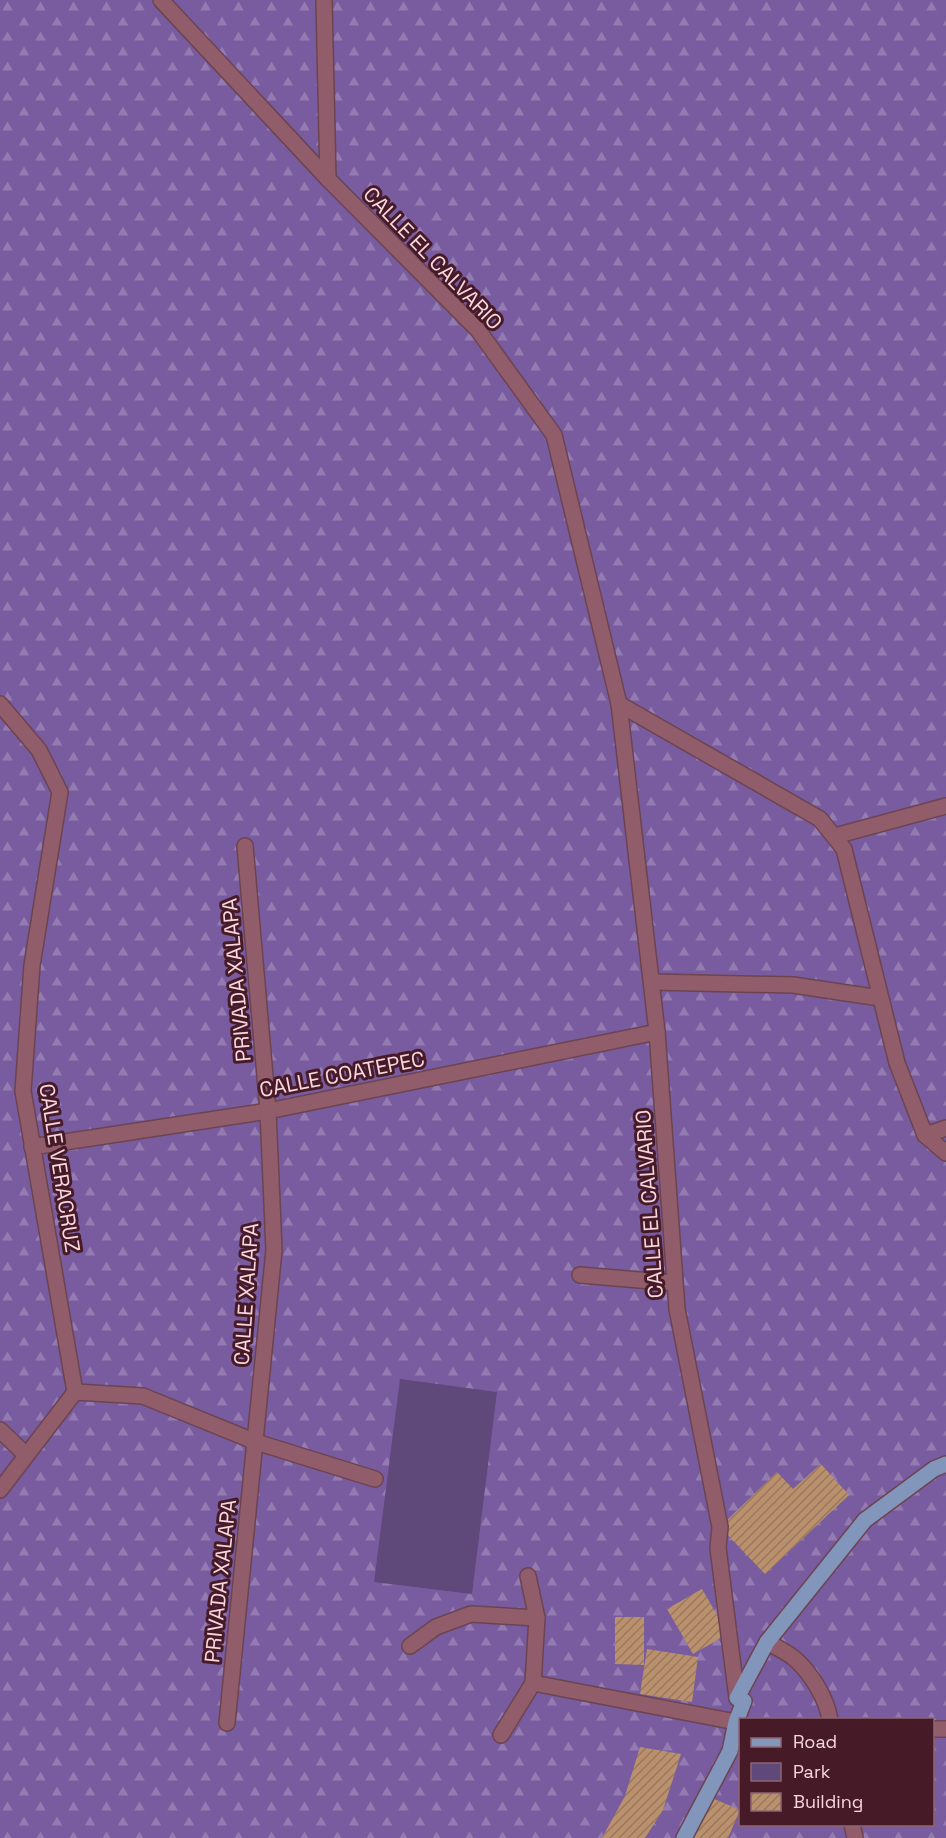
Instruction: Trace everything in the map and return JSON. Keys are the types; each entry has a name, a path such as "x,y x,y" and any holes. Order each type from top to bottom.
{"main road":[{"path":"684,1838 730,1751 736,1722 744,1701 737,1698 767,1642 865,1520 934,1469 946,1464"}],"street":[{"name":"CALLE EL CALVARIO","path":"161,0 328,179 478,330 554,435 620,704 657,1032 677,1309 720,1527 718,1548 737,1698"},
{"path":"324,0 328,179"},
{"name":"CALLE VERACRUZ","path":"0,704 39,750 60,792 32,976 23,1091 75,1392"},
{"path":"620,704 820,819 835,836 844,849 897,1063 925,1135 946,1153"},
{"path":"835,836 946,806"},
{"name":"PRIVADA XALAPA","path":"245,846 268,1111"},
{"path":"652,982 793,985 880,998"},
{"name":"CALLE COATEPEC","path":"32,1147 268,1111 657,1032"},
{"name":"CALLE XALAPA","path":"256,1442 274,1250 268,1111"},
{"path":"925,1135 946,1128"},
{"path":"580,1275 675,1283"},
{"path":"0,1490 75,1392 143,1396 256,1442 375,1479"},
{"path":"0,1430 26,1455"},
{"name":"PRIVADA XALAPA","path":"227,1723 256,1442"},
{"path":"501,1735 533,1683 537,1618 528,1576"},
{"path":"410,1646 436,1627 471,1614 537,1618"},
{"path":"767,1642 796,1659 814,1683 830,1718"},
{"path":"533,1683 736,1722"}],"green space":[{"path":"0,0 946,0 946,1838 0,1838"},
{"path":"400,1379 497,1392 472,1594 374,1582"}],"building":[{"path":"821,1464 849,1495 765,1574 720,1527 777,1472 793,1489"},
{"path":"702,1589 728,1634 693,1654 667,1609"},
{"path":"615,1617 644,1617 644,1665 615,1664"},
{"path":"647,1649 698,1657 692,1702 640,1694"},
{"path":"640,1747 681,1754 663,1810 645,1838 602,1838 625,1796"},
{"path":"705,1795 739,1810 728,1838 687,1838"}]}
